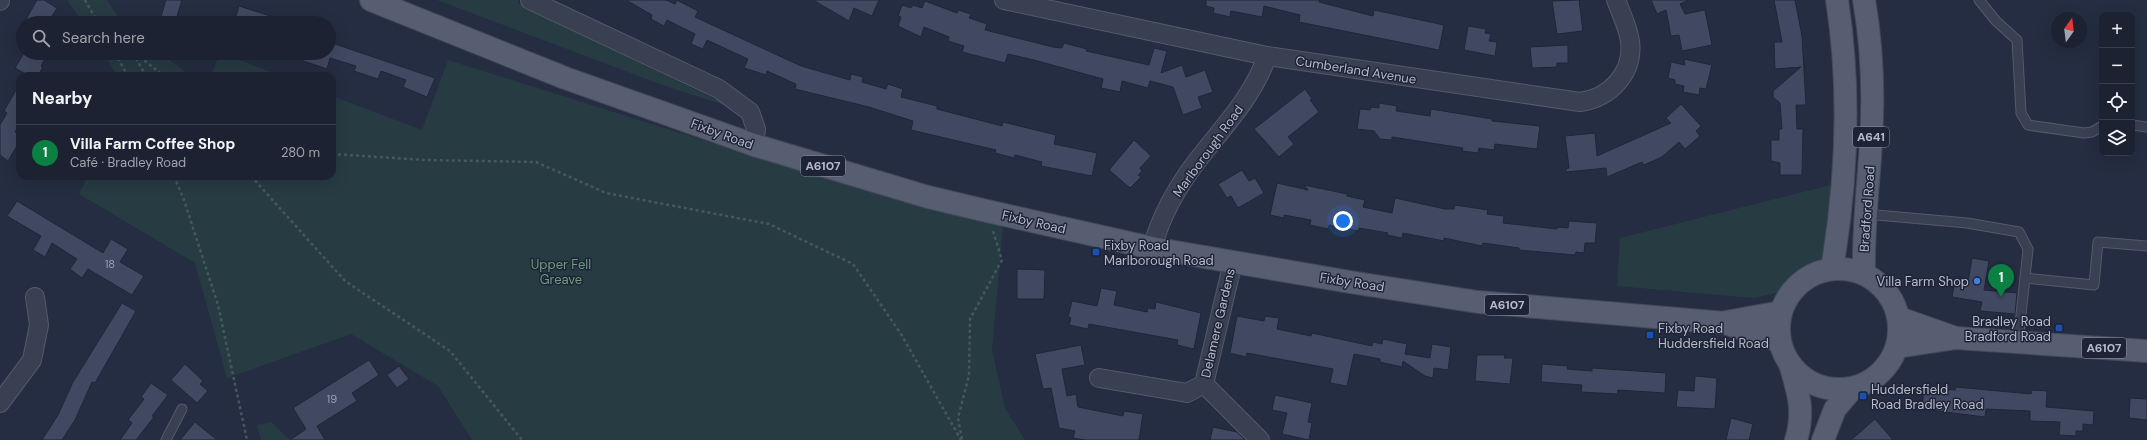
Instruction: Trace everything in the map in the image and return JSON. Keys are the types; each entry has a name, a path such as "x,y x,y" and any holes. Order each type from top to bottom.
{"main road":[{"name":"Fixby Road","path":"371,0 565,78 754,145 928,197 1152,248 1233,262 1478,302 1725,323 1780,342"},
{"name":"Bradford Road","path":"1832,269 1840,219 1846,142 1845,83 1838,0"},
{"name":"Bradford Road","path":"1864,0 1869,51 1871,112 1866,214 1863,240 1864,274"},
{"path":"1790,364 1802,377 1817,386 1834,390 1852,389 1867,383 1880,374 1891,361 1897,346 1900,333 1899,318 1892,300 1880,285 1864,274 1848,270 1832,269 1815,274 1800,283 1788,296 1781,312 1779,327 1780,342 1790,364 1801,400 1799,432 1796,440"},
{"name":"Fixby Road","path":"1725,323 1781,312"},
{"name":"A6107","path":"1899,318 1956,338"},
{"name":"A6107","path":"1897,346 1956,338 2147,351"},
{"path":"1823,440 1835,409 1852,389"}],"street":[{"path":"530,0 719,89 750,112 756,129 754,145"},
{"name":"Cumberland Avenue","path":"1004,0 1025,3 1267,56 1569,102 1590,101 1605,94 1618,83 1628,63 1630,41 1616,0"},
{"name":"Marlborough Road","path":"1152,248 1166,210 1175,193 1196,162 1249,95 1260,75 1267,56"},
{"name":"Delamere Gardens","path":"1204,384 1233,262"},
{"path":"0,403 32,360 39,325 35,297"},
{"name":"Delamere Gardens","path":"1099,378 1187,392 1204,384"},
{"name":"Delamere Gardens","path":"1204,384 1260,440"}],"lane":[{"path":"1979,0 1996,20 2018,40 2021,113 2028,125 2084,133 2092,132 2099,128"},
{"path":"2135,125 2147,127"},
{"path":"1866,214 1967,223 2019,232 2028,249 2018,343"},
{"path":"2025,278 2094,285 2098,242 2147,246"},
{"path":"166,440 182,409"}],"path":[{"path":"85,0 94,16"},
{"path":"119,60 126,72"},
{"path":"138,60 144,72"},
{"path":"143,60 159,72"},
{"path":"336,154 425,160 536,162 606,193 769,224 853,264 901,334 961,440"},
{"path":"176,180 184,200 218,305 247,440"},
{"path":"255,180 345,281 450,350 522,440"},
{"path":"961,440 958,418 969,375 970,319 1002,260 987,211"}],"green space":[{"path":"67,0 107,0 117,16 78,16"},
{"path":"437,0 519,0 518,3 731,107 665,86"},
{"path":"107,60 169,60 186,72 115,72"},
{"path":"217,60 240,60 271,72 212,72"},
{"name":"Upper Fell Greave","path":"448,60 728,148 1003,227 992,350 1005,408 1025,440 472,440 438,386 351,334 227,378 195,263 79,194 86,180 336,180 336,98 422,130"},
{"path":"1831,185 1823,260 1798,273 1780,292 1753,298 1617,286 1620,238"},
{"path":"271,422 290,440 261,440 257,425"}],"building":[{"path":"37,0 44,0 57,8 52,16 28,16"},
{"path":"166,0 182,0 177,16 161,16"},
{"path":"626,0 666,0 675,4 677,0 698,11 695,17 801,66 850,80 851,74 863,77 862,82 886,89 888,84 903,89 901,97 937,106 937,109 1002,126 1003,122 1056,135 1054,144 1097,153 1092,176 1041,166 1042,162 1015,155 1014,158 995,153 996,150 911,130 913,121 869,107 795,89 796,84 767,71 766,75 744,68 748,59 707,40 703,49 691,44 695,34 667,20 664,26 651,19 652,15"},
{"path":"813,0 879,0 872,16 854,8 849,21"},
{"path":"1206,0 1320,0 1319,2 1373,16 1374,10 1444,25 1439,50 1299,22 1300,15 1264,6 1262,17 1231,11 1230,17 1213,13 1214,8 1206,6"},
{"path":"1579,0 1583,31 1557,34 1552,1"},
{"path":"1651,0 1689,0 1680,4 1685,14 1705,10 1712,45 1682,51 1679,35 1671,36 1666,10 1657,14"},
{"path":"1774,0 1795,0 1802,36 1806,105 1796,105 1797,129 1803,129 1802,175 1780,175 1780,163 1771,161 1771,140 1779,140 1779,129 1782,129 1780,103 1773,97 1773,91 1801,67 1775,69 1774,42 1782,42"},
{"path":"925,1 957,13 958,10 971,14 969,18 987,24 985,30 1053,47 1062,48 1064,43 1087,49 1086,51 1149,65 1154,48 1167,51 1161,73 1182,65 1186,77 1205,70 1213,92 1198,97 1202,108 1183,115 1173,87 1150,81 1148,88 1122,81 1120,92 1101,88 1103,79 1034,60 1008,54 1005,63 962,52 964,46 948,41 949,37 924,27 921,37 898,26 901,17 898,16 902,5 911,8 913,5 922,8"},
{"path":"239,6 270,16 236,16"},
{"path":"1468,26 1486,29 1485,33 1491,34 1489,41 1497,42 1495,56 1464,50"},
{"path":"336,44 435,78 427,97 403,87 406,80 381,71 378,79 354,71 356,66 336,60"},
{"path":"1568,45 1568,63 1557,63 1557,67 1532,68 1530,47"},
{"path":"1684,59 1712,65 1706,89 1700,88 1699,95 1683,92 1684,86 1675,84 1675,80 1668,78 1671,62 1685,65"},
{"path":"20,60 44,60 40,72 22,72 15,68"},
{"path":"301,60 329,60 327,69"},
{"path":"1305,89 1312,99 1310,100 1319,112 1288,137 1294,144 1279,157 1254,129"},
{"path":"16,90 16,148 8,161 0,155 0,125 7,113 4,111"},
{"path":"1379,103 1397,106 1396,111 1430,116 1431,109 1492,119 1492,121 1540,126 1537,149 1495,144 1494,150 1479,148 1478,153 1462,151 1463,148 1392,137 1392,140 1380,139 1374,131 1357,129 1360,109 1370,110 1371,107 1379,108"},
{"path":"1681,104 1701,126 1696,131 1700,136 1685,149 1679,142 1662,157 1644,165 1642,162 1607,177 1606,168 1566,172 1566,169 1569,168 1565,136 1595,133 1597,156 1671,123 1666,118"},
{"path":"1134,140 1151,156 1140,168 1142,171 1138,175 1141,177 1130,188 1109,170"},
{"path":"1242,170 1249,181 1255,178 1264,193 1238,208 1231,196 1227,198 1218,184"},
{"path":"1277,183 1308,190 1304,185 1347,194 1347,196 1365,200 1363,207 1392,213 1395,198 1445,209 1454,209 1455,205 1488,210 1487,214 1504,216 1503,223 1557,229 1557,227 1568,228 1569,221 1597,223 1595,243 1585,243 1584,253 1576,252 1575,255 1519,250 1519,248 1483,243 1482,246 1444,238 1444,241 1403,233 1402,238 1387,235 1388,233 1359,228 1359,231 1329,225 1328,229 1310,225 1311,220 1284,215 1284,218 1270,215"},
{"path":"17,201 103,253 111,239 128,249 120,262 144,276 132,295 88,269 82,278 70,269 77,259 52,243 45,257 33,250 41,236 7,216"},
{"path":"1972,258 1989,261 1984,290 2017,293 2015,314 1980,311 1982,302 1952,297 1955,280 1968,282"},
{"path":"1017,269 1045,270 1044,299 1017,299"},
{"path":"1101,288 1117,291 1114,305 1147,312 1148,308 1155,309 1156,302 1201,313 1194,349 1177,345 1178,340 1089,324 1088,329 1069,325 1071,318 1068,317 1072,301 1097,306"},
{"path":"122,303 136,311 95,383 92,382 75,420 62,440 42,440 58,415 73,382"},
{"path":"1237,316 1264,321 1265,316 1279,318 1277,329 1311,336 1312,333 1372,346 1373,342 1382,344 1383,339 1407,344 1405,354 1430,358 1432,344 1451,347 1448,370 1434,368 1433,378 1425,376 1403,361 1402,367 1380,362 1380,359 1354,354 1347,386 1330,383 1333,369 1247,353 1246,357 1230,353"},
{"path":"1081,345 1085,365 1062,369 1067,396 1076,394 1078,407 1123,416 1124,411 1143,414 1139,440 1085,440 1073,438 1075,431 1059,428 1051,388 1043,389 1035,354"},
{"path":"1477,355 1505,355 1504,358 1513,358 1510,384 1475,381"},
{"path":"369,360 379,375 352,393 357,401 317,426 325,440 290,440 306,429 293,408"},
{"path":"185,364 203,381 200,384 208,391 197,403 171,380"},
{"path":"1542,364 1568,366 1567,369 1592,371 1592,368 1666,373 1665,393 1618,390 1617,394 1581,392 1582,385 1541,382"},
{"path":"399,366 409,379 397,388 387,375"},
{"path":"1695,376 1717,378 1715,409 1676,407 1678,390 1694,391"},
{"path":"151,383 168,395 152,416 154,417 136,440 120,440 132,423 128,420 144,399 141,397"},
{"path":"1924,387 1955,390 1956,387 2031,394 2032,390 2047,391 2046,407 2094,411 2093,425 2083,424 2083,431 2076,431 2076,436 2059,435 2060,422 2030,421 2030,411 1986,409 1985,417 1922,409"},
{"path":"1275,395 1312,403 1308,422 1312,423 1309,440 1282,434 1287,413 1272,410"},
{"path":"2130,398 2147,399 2147,420 2129,418"},
{"path":"1731,418 1753,424 1749,440 1726,440"},
{"path":"1875,419 1893,440 1851,440"},
{"path":"195,422 217,440 180,440"},
{"path":"1213,427 1237,432 1245,440 1210,440"}],"place":[{"name":"Fixby Road Marlborough Road","path":"1096,252"},
{"name":"Villa Farm Shop","path":"1977,281"},
{"name":"Villa Farm Coffee Shop","path":"2001,297"},
{"name":"Bradley Road Bradford Road","path":"2059,328"},
{"name":"Fixby Road Huddersfield Road","path":"1650,335"},
{"name":"Huddersfield Road Bradley Road","path":"1863,396"}]}
